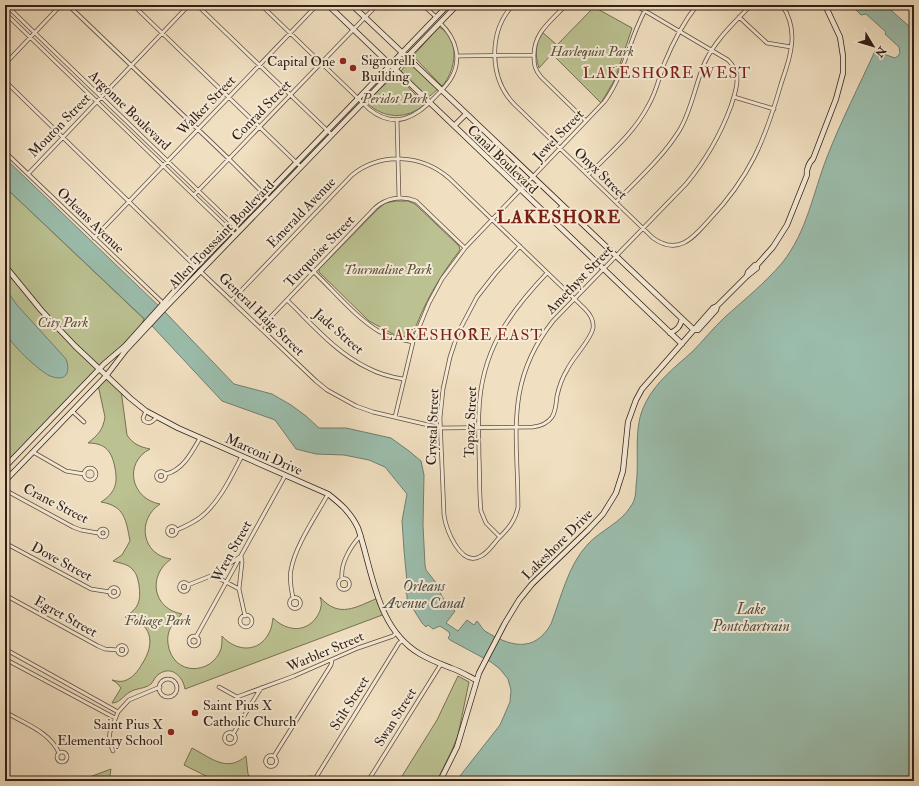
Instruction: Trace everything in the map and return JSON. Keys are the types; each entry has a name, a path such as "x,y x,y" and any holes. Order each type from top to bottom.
{"street":[{"name":"Argonne Boulevard","path":"6,5 239,230"},
{"path":"5,64 61,5"},
{"path":"68,5 269,199"},
{"path":"133,5 301,167"},
{"name":"Mouton Street","path":"28,174 189,5"},
{"path":"197,5 332,135"},
{"path":"261,5 377,115 397,119 413,116 421,111 448,83 454,73 457,56 452,38 440,22"},
{"name":"Walker Street","path":"94,238 317,5"},
{"name":"Canal Boulevard","path":"328,5 394,70 682,344"},
{"name":"Canal Boulevard","path":"352,5 694,330"},
{"name":"Conrad Street","path":"194,195 377,5"},
{"path":"423,5 436,17"},
{"name":"Allen Toussaint Boulevard","path":"5,481 106,376 174,290 448,5"},
{"name":"Allen Toussaint Boulevard","path":"163,305 179,294 457,5"},
{"path":"495,56 498,31 505,14 513,5"},
{"path":"566,5 538,35 534,45 534,66 541,77 586,121"},
{"path":"635,5 712,49"},
{"name":"Jewel Street","path":"395,417 413,342 435,291 465,248 605,101 616,83 630,43 648,5"},
{"path":"588,175 630,132 644,114 653,98 679,30 697,5"},
{"path":"616,202 662,154 680,130 691,105 705,62 712,49 721,37 751,5"},
{"name":"Onyx Street","path":"495,56 498,76 504,93 514,104 658,241 669,245 683,244 693,237 727,201 745,176 759,150 774,109 791,47 792,36 789,21 782,5"},
{"name":"Lakeshore Drive","path":"440,781 457,747 476,680 518,600 532,584 603,514 616,493 623,471 628,422 636,400 642,390 713,308 747,276 748,272 774,247 786,225 814,162 813,159 832,112 842,80 843,64 840,37 825,5"},
{"name":"Argonne Boulevard","path":"5,13 235,235"},
{"path":"739,17 767,43 791,47"},
{"path":"420,33 425,38"},
{"name":"Amethyst Street","path":"500,537 512,524 518,507 516,427 518,395 527,365 538,342 546,330 574,299 686,184 701,165 718,137 734,97 737,84 737,74 728,60 712,49"},
{"path":"457,56 534,55"},
{"path":"377,78 381,83"},
{"name":"General Haig Street","path":"5,81 305,372 327,390 356,406 373,412 440,428 533,427 542,425 552,417 566,371 576,354 592,334"},
{"path":"734,97 774,109"},
{"path":"454,126 466,114"},
{"path":"342,115 347,119"},
{"path":"397,119 399,198 412,199 416,201 465,248"},
{"name":"Orleans Avenue","path":"5,152 163,305"},
{"name":"Emerald Avenue","path":"232,300 352,175 372,163 398,159 419,161 434,166 441,171 520,246 590,316 593,325 592,334"},
{"name":"Turquoise Street","path":"260,328 380,203 385,200 399,198"},
{"path":"550,219 563,206"},
{"name":"Crystal Street","path":"500,537 483,555 472,558 461,552 449,534 442,502 440,428 441,403 450,357 458,333 477,297 520,246"},
{"name":"Marconi Drive","path":"5,266 41,310 106,376 146,411 178,428 328,494 347,510 354,520 361,535 378,598 384,614 396,633 420,654 476,680"},
{"path":"314,272 375,328 390,336 413,342"},
{"name":"Topaz Street","path":"500,537 486,523 481,511 478,428 483,380 493,347 506,323 526,295 547,273"},
{"path":"174,290 179,294"},
{"name":"Jade Street","path":"287,300 333,344 350,358 374,371 403,379"},
{"path":"670,333 676,331 680,327 682,319"},
{"name":"Allen Toussaint Boulevard","path":"6,466 99,369 146,325"},
{"path":"80,390 86,396"},
{"path":"72,410 84,422"},
{"path":"146,411 143,418 144,422 151,423 157,417"},
{"path":"166,474 170,473 182,464 190,455 200,438"},
{"path":"33,452 66,471 84,474"},
{"path":"177,530 195,521 209,510 228,483 242,456"},
{"path":"6,466 15,470"},
{"path":"89,468 94,469 96,473 95,477 90,480 86,479 84,474 85,470 89,468"},
{"name":"Wren Street","path":"196,637 285,476"},
{"name":"Crane Street","path":"5,490 73,527 98,533"},
{"path":"293,598 290,582 294,557 328,494"},
{"path":"342,579 343,565 353,546 361,535"},
{"name":"Dove Street","path":"5,542 91,589 102,592 110,592"},
{"path":"188,585 213,575 241,556 242,562 239,589 245,616"},
{"path":"213,575 239,589"},
{"name":"Egret Street","path":"5,596 98,646 105,649 118,650"},
{"name":"Warbler Street","path":"219,687 237,697 294,676 358,648 392,636 396,633"},
{"name":"Stilt Street","path":"307,781 310,778 316,780 395,650 403,640"},
{"path":"5,649 118,712"},
{"path":"5,659 114,718"},
{"path":"274,756 331,665 332,660"},
{"name":"Swan Street","path":"368,781 441,664"},
{"path":"43,680 47,672"},
{"path":"113,751 109,740 110,732 114,718 118,712 129,700 160,687 165,680 171,680 176,683 176,692 172,696 167,697 162,695 160,687"},
{"path":"233,734 262,688"},
{"path":"5,712 44,734 51,740 59,753"},
{"path":"5,776 8,781"}],"green space":[{"name":"Harlequin Park","path":"594,7 632,28 615,79 601,103 554,56 550,56 539,68 536,54 538,41 542,32 557,45"},
{"path":"439,27 446,32 451,39 454,55 451,72 442,86 413,56"},
{"path":"409,61 438,89 430,96 427,97 401,71"},
{"name":"Peridot Park","path":"395,75 425,104 411,113 396,116 381,112 367,103 367,101"},
{"name":"City Park","path":"5,187 144,319 140,329 5,467"},
{"name":"Tourmaline Park","path":"408,201 415,204 459,246 460,250 445,270 432,292 412,337 410,338 393,334 369,321 319,272 319,269 377,210 385,203"},
{"name":"Foliage Park","path":"106,376 121,390 127,435 137,445 150,449 141,455 136,463 134,480 142,495 150,501 160,504 152,511 145,527 148,544 161,556 171,559 163,566 156,583 159,599 172,611 182,614 173,624 168,635 168,644 171,655 177,662 185,667 193,669 202,668 210,664 216,658 221,649 222,636 234,645 247,648 253,647 265,640 271,629 273,618 289,627 300,628 306,626 316,618 319,612 321,604 320,597 334,608 341,609 355,607 378,598 385,614 185,689 182,680 176,674 168,671 164,672 158,675 149,686 132,691 117,702 112,703 121,688 112,680 124,681 135,674 146,656 150,641 149,634 141,624 125,617 138,604 140,595 136,575 129,566 113,561 122,555 130,541 125,520 120,511 115,507 101,502 110,495 116,483 114,462 110,453 104,447 94,443 88,443 100,432 104,422 105,417 98,385"},
{"path":"458,676 469,682 458,735 437,781 399,781 437,720"},
{"path":"192,748 212,759 226,764 239,761 246,756 248,774 253,781 214,781 184,765"},
{"path":"111,769 110,775 112,781 79,781"}],"water":[{"name":"Lake Pontchartrain","path":"851,5 885,5 910,27 909,28 914,38 914,781 456,781 500,725 510,702 511,690 508,679 500,669 491,662 450,640 448,638 450,635 449,632 440,626 433,629 428,625 426,627 407,599 404,588 407,582 402,521 407,494 385,467 369,460 344,455 316,454 296,449 275,420 222,401 153,327 5,187 5,158 165,312 234,384 272,394 291,405 319,428 346,428 391,438 421,461 424,475 423,525 425,565 426,570 441,589 440,592 443,598 455,611 446,623 458,631 467,620 474,625 477,621 485,631 503,640 512,643 529,643 537,640 544,634 551,624 570,572 581,552 593,539 622,517 633,502 637,476 637,443 639,422 650,395 666,375 692,352 721,321 762,284 791,251 809,212 832,144 875,51 895,58 900,53 899,47 885,34 886,32 866,14 861,15"},
{"path":"5,288 17,305 66,359 68,368 66,375 60,378 55,378 45,373 25,356 12,342 5,331"}],"place":[{"name":"Capital One","path":"343,61"},
{"name":"Signorelli Building","path":"353,68"},
{"name":"Saint Pius X Catholic Church","path":"195,713"},
{"name":"Saint Pius X Elementary School","path":"171,732"}],"district":[{"name":"LAKESHORE WEST","path":"667,72"},
{"name":"LAKESHORE","path":"559,217"},
{"name":"LAKESHORE EAST","path":"462,334"}],"water label":[{"name":"Orleans Avenue Canal","path":"424,594"}]}
